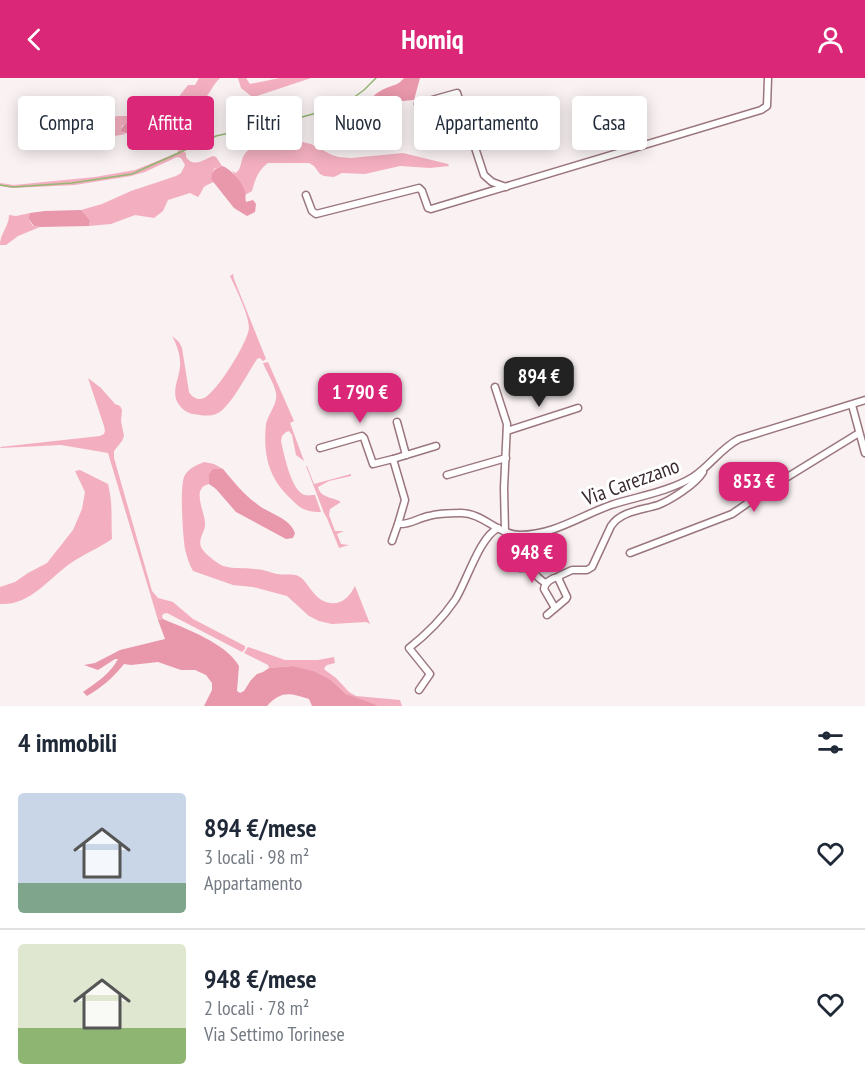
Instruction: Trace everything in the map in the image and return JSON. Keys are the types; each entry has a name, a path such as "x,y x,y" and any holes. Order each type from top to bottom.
{"street":[{"path":"306,195 312,211 316,214 417,188 422,190 428,208 431,209 761,110 767,106 768,78"},
{"path":"476,150 484,175 492,182 506,187"},
{"path":"419,690 430,674 409,648 438,622 449,608 491,532 501,530 507,431 506,417 495,387"},
{"name":"Via Carezzano","path":"399,524 409,524 442,513 462,513 476,516 501,530 519,535 539,534 608,507 670,488 688,480 705,469 726,448 739,439 865,400"},
{"path":"852,405 865,453"},
{"path":"507,431 578,408"},
{"path":"397,422 406,455"},
{"path":"630,553 729,516 768,489 859,434"},
{"path":"320,448 362,436 373,464 436,446"},
{"path":"447,475 506,458"},
{"path":"392,540 399,524 405,499 393,459"},
{"path":"555,608 544,589 546,583 572,570 591,569 616,520 669,500 698,480 705,469"},
{"path":"520,568 531,570 539,580 546,583"},
{"path":"547,615 567,597 558,577"}],"shaded area":[{"path":"199,78 220,78 207,96 179,96 188,85 195,85"},
{"path":"238,78 246,78 250,84 280,78 311,78 257,96 251,96 241,88"},
{"path":"404,78 420,78 414,100 402,101 402,96 374,96 384,89"},
{"path":"127,116 127,124 122,126 120,131 126,134 115,136 115,117"},
{"path":"127,123 127,133 120,131"},
{"path":"302,142 314,146 314,150 322,150 339,157 403,153 449,166 430,168 400,166 365,174 342,173 334,177 320,174 309,163 268,163 259,172 252,191 245,195 232,171 236,173 238,171 248,151 302,150"},
{"path":"181,150 186,153 189,160 195,163 213,156 222,166 214,169 211,179 214,182 204,187 198,197 190,193 168,200 163,211 154,218 135,215 111,224 89,226 90,220 81,210 176,176 181,173 185,165 181,158 177,157 131,176 75,185 12,188 0,186 0,183 14,185 95,177 135,170"},
{"path":"222,166 239,181 244,189 246,202 253,200 256,204 255,212 247,216 234,208 211,179 214,170"},
{"path":"81,210 90,220 89,226 40,227 34,226 28,218 30,213"},
{"path":"30,213 28,218 33,226 40,227 18,236 6,245 0,245 9,215"},
{"path":"233,274 266,359 263,361 260,358 257,359 233,398 221,411 210,415 190,413 181,407 176,399 175,391 180,363 176,343 172,336 182,348 189,392 195,398 204,398 210,394 231,366 249,328 245,309 230,276"},
{"path":"268,362 294,421 290,423 304,461 296,455 292,435 289,431 286,432 281,441 292,480 300,492 315,495 321,512 306,510 296,504 276,481 268,464 265,445 266,424 276,393 263,363"},
{"path":"88,378 122,410 121,421 124,436 114,451 114,458 152,591 158,598 173,602 193,619 245,646 242,652 167,613 163,614 163,619 158,620 108,453 61,445 0,447 104,434 104,426"},
{"path":"204,462 223,469 213,470 209,474 209,484 200,490 205,525 200,544 206,554 225,567 299,577 318,598 330,603 338,603 345,599 355,586 370,624 366,622 332,624 319,621 309,616 287,596 253,587 233,585 193,571 185,549 182,489 185,475 193,467"},
{"path":"306,466 314,484 351,474 351,476 329,481 318,487 324,495 341,502 330,509 329,515 335,531 344,531 337,534 341,544 349,545 339,548"},
{"path":"213,469 223,469 252,500 288,523 295,533 293,538 286,539 236,512 209,484 209,474"},
{"path":"80,470 108,484 112,539 71,563 30,596 21,601 0,604 0,587 15,582 47,563 73,530 82,509 85,492 75,471"},
{"path":"163,619 194,632 225,650 239,666 237,691 240,693 257,674 269,668 292,666 313,671 331,680 346,694 379,706 312,706 309,699 286,694 277,697 267,706 204,706 212,690 212,683 206,675 195,670 181,670 158,662 124,664 112,678 87,696 83,692 107,673 118,659 98,670 84,665 95,663 120,650 165,639 158,620"},
{"path":"248,647 285,660 318,660 334,657 335,663 324,668 349,692 356,696 400,700 402,706 379,706 362,701 346,694 331,680 292,666 269,668 268,665 244,653"}],"waterway":[{"path":"0,185 13,187 72,183 132,174 216,136 265,125 286,124 342,106 376,78"}]}
